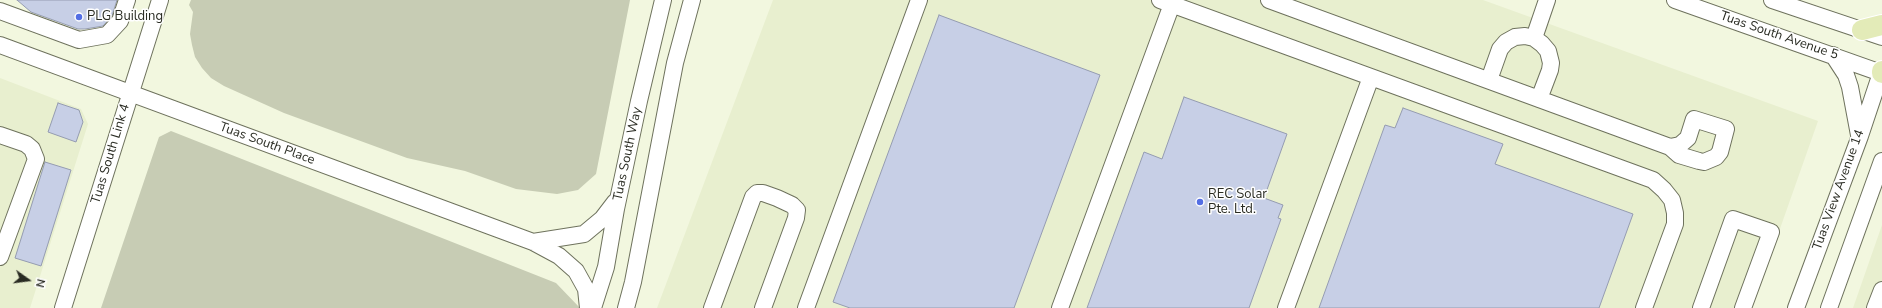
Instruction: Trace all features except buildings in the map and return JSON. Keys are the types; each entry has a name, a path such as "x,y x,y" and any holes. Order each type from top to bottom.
{"main road":[{"path":"1862,30 1882,25"}],"street":[{"path":"0,11 79,40 107,35 120,22 127,0"},
{"name":"Tuas South Link 4","path":"63,308 160,0"},
{"name":"Tuas South Way","path":"593,308 606,267 619,196 663,0"},
{"path":"626,308 633,282 675,63 692,0"},
{"path":"806,308 919,0"},
{"path":"1270,0 1289,3 1539,99 1670,147"},
{"path":"1534,38 1546,0"},
{"name":"Tuas South Avenue 5","path":"1675,0 1882,72"},
{"path":"1772,0 1882,37"},
{"path":"1060,308 1166,2 1653,180 1672,200 1675,213 1675,224 1644,308"},
{"path":"1489,80 1500,49 1506,42 1520,37 1534,38 1548,51 1550,63 1550,70 1539,99"},
{"name":"Tuas South Place","path":"0,45 533,242 559,256 576,271 586,290 588,308"},
{"path":"1833,55 1846,75 1850,87 1860,136"},
{"name":"Tuas View Avenue 14","path":"1796,308 1860,136 1882,72"},
{"path":"1286,308 1372,77"},
{"path":"0,135 26,144 32,149 36,159 0,257"},
{"path":"1829,308 1882,161"},
{"path":"712,308 753,197 757,193 763,193 792,205 797,210 796,218 763,308"},
{"name":"Tuas South Place","path":"533,242 584,234 602,220 619,196"},
{"path":"1701,308 1732,219 1771,232 1743,308"},
{"path":"1875,308 1882,290"}],"shaded area":[{"path":"191,0 630,0 596,174 578,190 557,194 516,189 465,171 407,158 284,113 224,86 211,78 202,68 195,57 190,34 193,12 189,5"},
{"path":"773,0 1483,0 1818,121 1752,308 657,308"},
{"path":"0,78 81,109 88,124 30,308 0,308"},
{"path":"171,131 556,283 580,308 101,308 159,137"},
{"path":"1882,225 1882,308 1853,308"}],"place":[{"name":"PLG Building","path":"79,17"},
{"name":"REC Solar Pte. Ltd.","path":"1200,202"}]}
